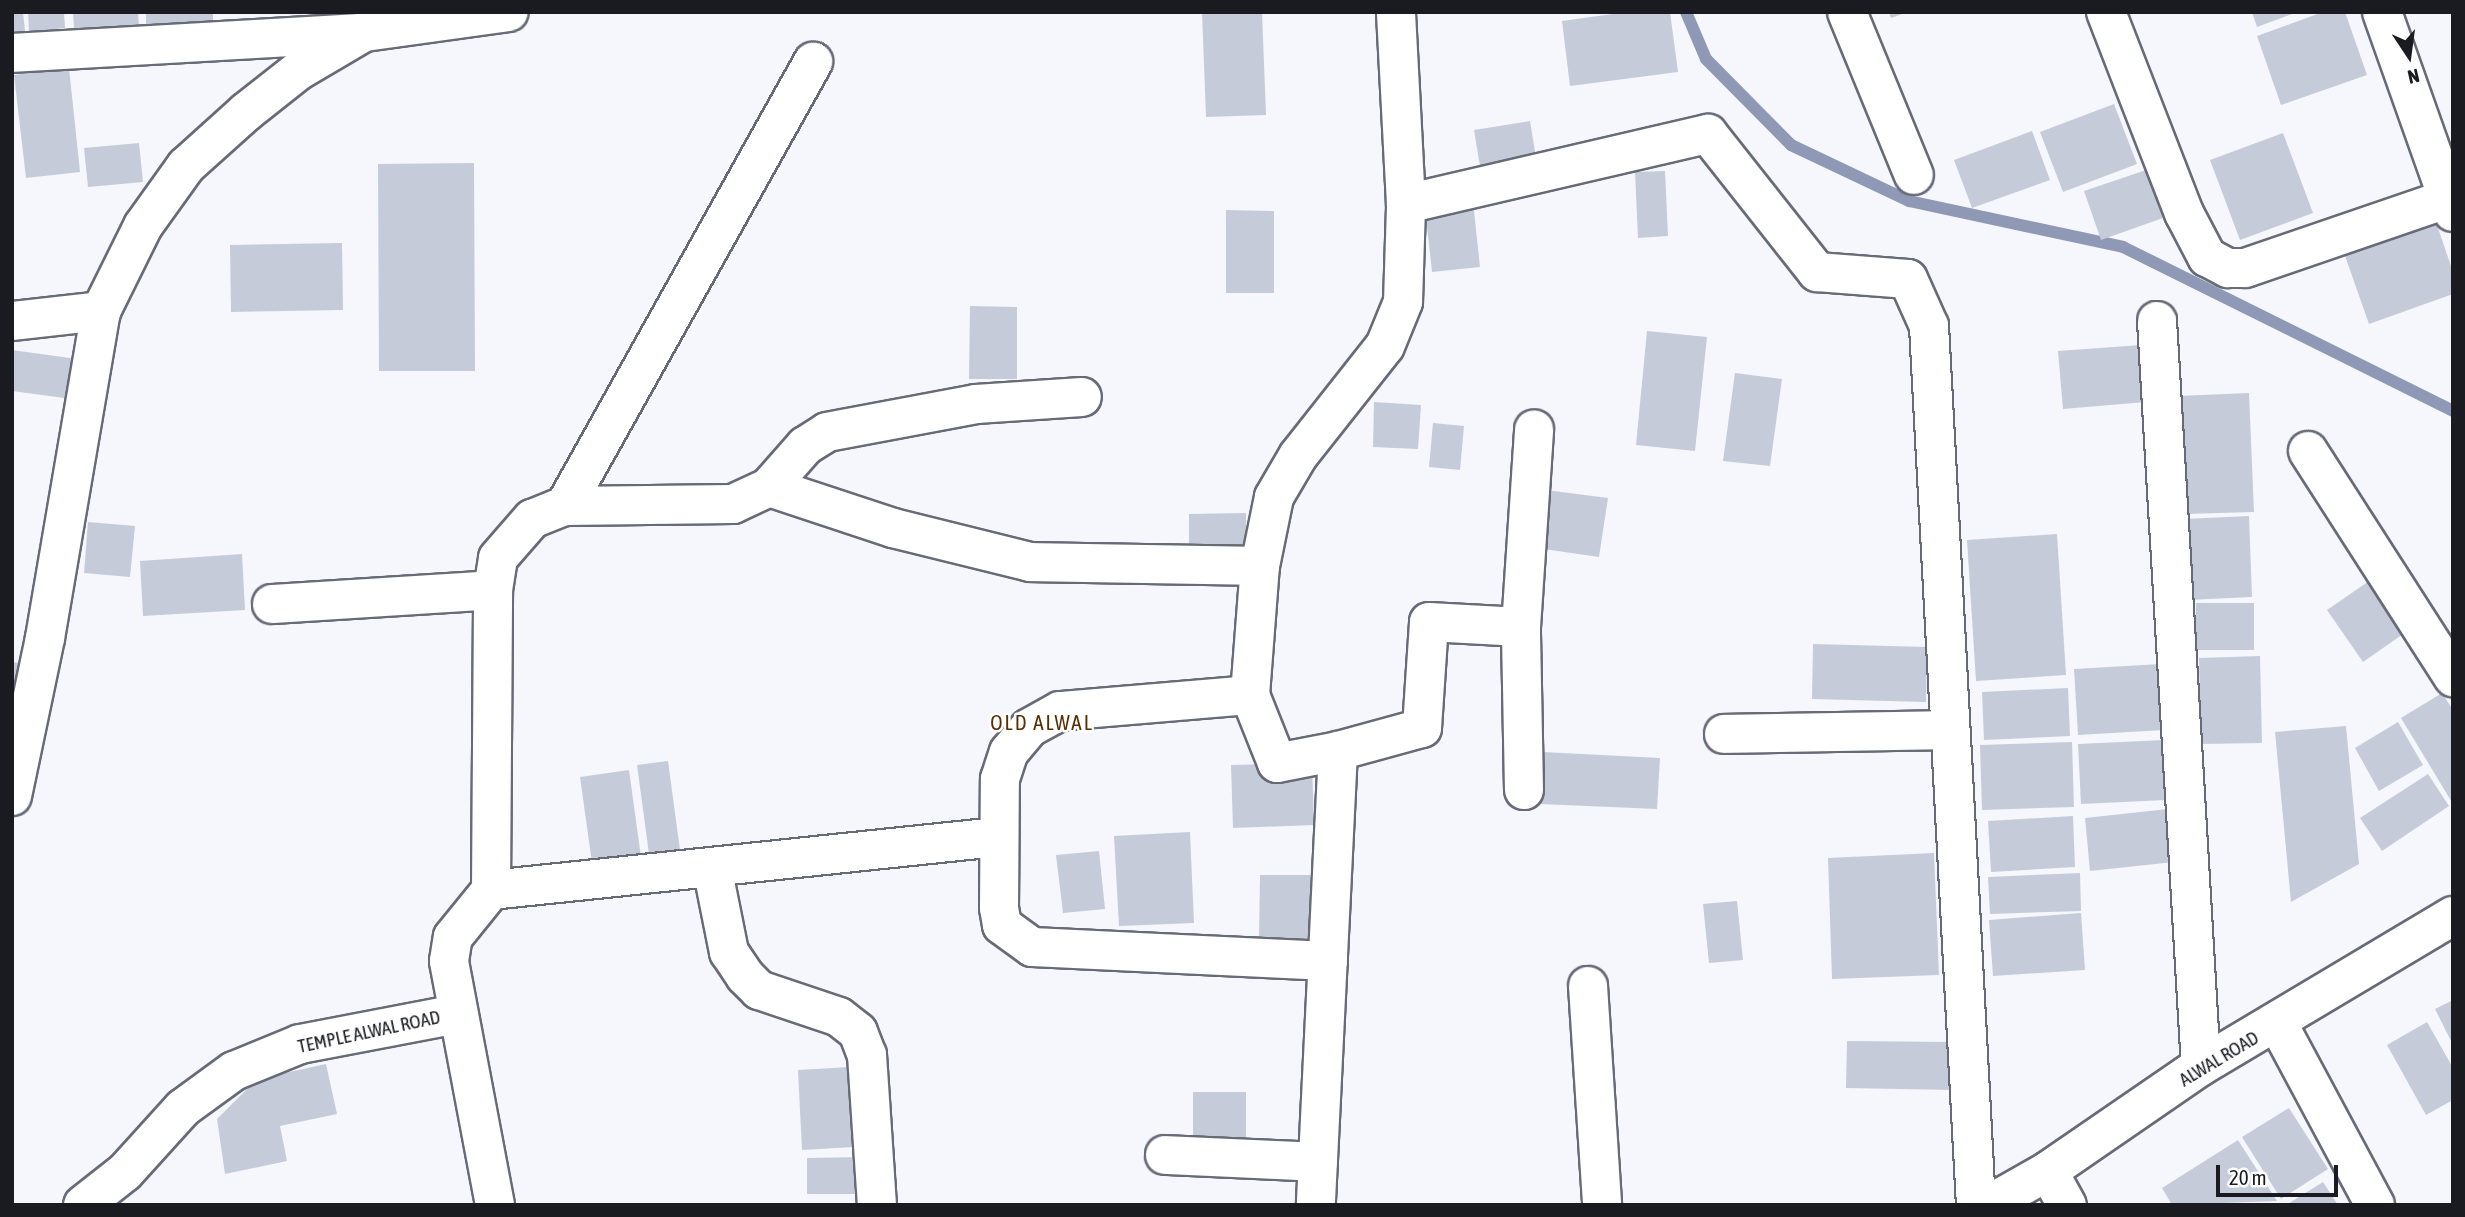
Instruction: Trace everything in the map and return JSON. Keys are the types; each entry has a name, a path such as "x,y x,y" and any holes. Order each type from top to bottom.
{"street":[{"path":"12,53 364,32 509,12"},
{"path":"1396,12 1406,204 1403,302 1385,346 1298,456 1274,497 1260,566 1250,695 1277,763 1338,751 1422,728 1429,621 1521,627"},
{"path":"1847,12 1914,175"},
{"path":"2106,12 2184,214 2207,257 2228,268 2245,268 2450,205 2382,12"},
{"path":"12,796 45,638 101,312 143,226 186,166 298,71 364,32"},
{"path":"565,506 813,62"},
{"path":"1406,204 1708,134 1818,272 1908,279 1929,327 1976,1205"},
{"path":"12,321 101,312"},
{"path":"2157,321 2201,1066"},
{"path":"495,1205 449,961 453,937 491,890 492,590 498,558 511,539 532,519 565,506 733,504 769,486 805,446 827,432 976,404 1082,397"},
{"path":"1524,790 1521,627 1534,429"},
{"path":"2308,451 2453,677"},
{"path":"769,486 893,528 1030,562 1260,566"},
{"path":"272,604 492,590"},
{"path":"1250,695 1060,711 1029,728 1009,752 1000,779 998,837 1002,925 1032,947 1328,961"},
{"path":"1724,734 1949,730"},
{"path":"1316,1205 1338,751"},
{"path":"491,890 998,837"},
{"path":"712,867 729,952 745,976 759,990 839,1017 858,1032 867,1055 877,1205"},
{"name":"ALWAL ROAD","path":"1988,1205 2048,1171 2201,1066 2278,1024 2453,916"},
{"path":"1588,986 1602,1205"},
{"name":"TEMPLE ALWAL ROAD","path":"83,1205 128,1189 184,1108 234,1072 300,1044 458,1014"},
{"path":"2278,1024 2375,1205"},
{"path":"1165,1155 1318,1163"},
{"path":"2048,1171 2067,1205"}],"building":[{"path":"12,12 23,12 25,31 12,32"},
{"path":"28,12 64,12 65,28 29,32"},
{"path":"73,12 138,12 139,27 74,29"},
{"path":"146,12 213,12 213,29 146,31"},
{"path":"1202,12 1262,12 1266,115 1206,117"},
{"path":"1627,12 1670,12 1678,72 1570,86 1562,21"},
{"path":"1889,12 1905,12 1905,13 1891,18"},
{"path":"2252,12 2295,12 2295,13 2257,27"},
{"path":"2323,12 2345,12 2367,75 2281,105 2257,36"},
{"path":"69,68 80,172 26,178 14,75"},
{"path":"2114,104 2137,164 2063,192 2040,132"},
{"path":"1530,121 1538,170 1482,179 1474,130"},
{"path":"2032,131 2050,180 1972,208 1954,160"},
{"path":"2283,133 2313,213 2240,240 2210,160"},
{"path":"139,143 143,182 88,187 84,148"},
{"path":"474,163 475,371 379,371 378,164"},
{"path":"2146,170 2163,218 2101,240 2084,191"},
{"path":"1665,171 1668,236 1638,238 1635,172"},
{"path":"1473,202 1480,267 1432,272 1425,208"},
{"path":"1226,210 1274,211 1274,293 1226,293"},
{"path":"2436,222 2453,272 2453,294 2369,324 2344,253"},
{"path":"342,243 343,310 231,312 230,245"},
{"path":"970,306 1017,307 1017,379 969,379"},
{"path":"1647,331 1707,337 1695,451 1636,445"},
{"path":"2141,345 2146,402 2063,409 2058,351"},
{"path":"12,350 77,359 72,399 12,391"},
{"path":"1735,373 1782,379 1770,466 1723,461"},
{"path":"2249,393 2254,512 2183,514 2178,396"},
{"path":"1374,402 1421,405 1418,449 1373,447"},
{"path":"1433,423 1464,426 1460,470 1429,467"},
{"path":"1538,489 1608,498 1599,557 1530,547"},
{"path":"1246,513 1246,560 1189,561 1189,514"},
{"path":"2249,516 2252,597 2188,600 2184,519"},
{"path":"88,522 135,526 130,577 84,573"},
{"path":"2057,534 2066,675 1976,681 1967,540"},
{"path":"242,554 245,610 143,616 140,561"},
{"path":"2369,581 2406,632 2363,662 2327,610"},
{"path":"2196,603 2254,603 2254,650 2196,650"},
{"path":"1813,644 1927,647 1926,702 1812,699"},
{"path":"2260,656 2262,743 2201,744 2199,658"},
{"path":"12,662 29,664 12,722"},
{"path":"2161,664 2164,730 2078,735 2074,669"},
{"path":"2068,688 2070,736 1984,740 1982,692"},
{"path":"2442,693 2453,710 2453,804 2401,718"},
{"path":"2398,722 2423,765 2379,791 2355,748"},
{"path":"2346,726 2359,864 2291,902 2275,732"},
{"path":"2164,740 2166,800 2081,804 2078,744"},
{"path":"2072,742 2074,807 1982,810 1980,745"},
{"path":"1543,752 1660,758 1657,809 1540,804"},
{"path":"668,761 680,850 649,854 637,765"},
{"path":"1312,763 1314,825 1233,828 1231,765"},
{"path":"629,770 641,857 592,863 580,777"},
{"path":"2428,774 2449,806 2382,851 2360,818"},
{"path":"2168,809 2174,862 2090,871 2085,818"},
{"path":"2073,816 2075,867 1991,872 1988,821"},
{"path":"1190,832 1194,923 1119,926 1114,836"},
{"path":"1099,851 1105,909 1063,913 1056,855"},
{"path":"1934,853 1939,975 1832,979 1828,858"},
{"path":"2080,873 2081,911 1990,914 1988,877"},
{"path":"1260,875 1310,875 1310,942 1259,941"},
{"path":"1737,901 1743,960 1709,963 1703,904"},
{"path":"2081,913 2085,970 1993,976 1989,920"},
{"path":"2453,1000 2453,1045 2435,1009"},
{"path":"2427,1022 2453,1068 2453,1100 2426,1115 2387,1045"},
{"path":"1847,1041 1953,1042 1952,1090 1846,1088"},
{"path":"326,1064 337,1114 280,1126 287,1161 225,1174 217,1119 257,1079"},
{"path":"850,1067 854,1147 802,1150 798,1070"},
{"path":"1193,1092 1246,1092 1246,1143 1193,1143"},
{"path":"2289,1108 2328,1169 2281,1199 2242,1137"},
{"path":"2238,1140 2277,1201 2172,1205 2162,1188"},
{"path":"866,1157 867,1194 807,1194 807,1158"},
{"path":"2323,1182 2338,1205 2286,1205"}],"waterway":[{"path":"1686,12 1706,59 1791,145 1909,201 2123,247 2453,411"}],"district":[{"name":"OLD ALWAL","path":"1042,722"}]}
